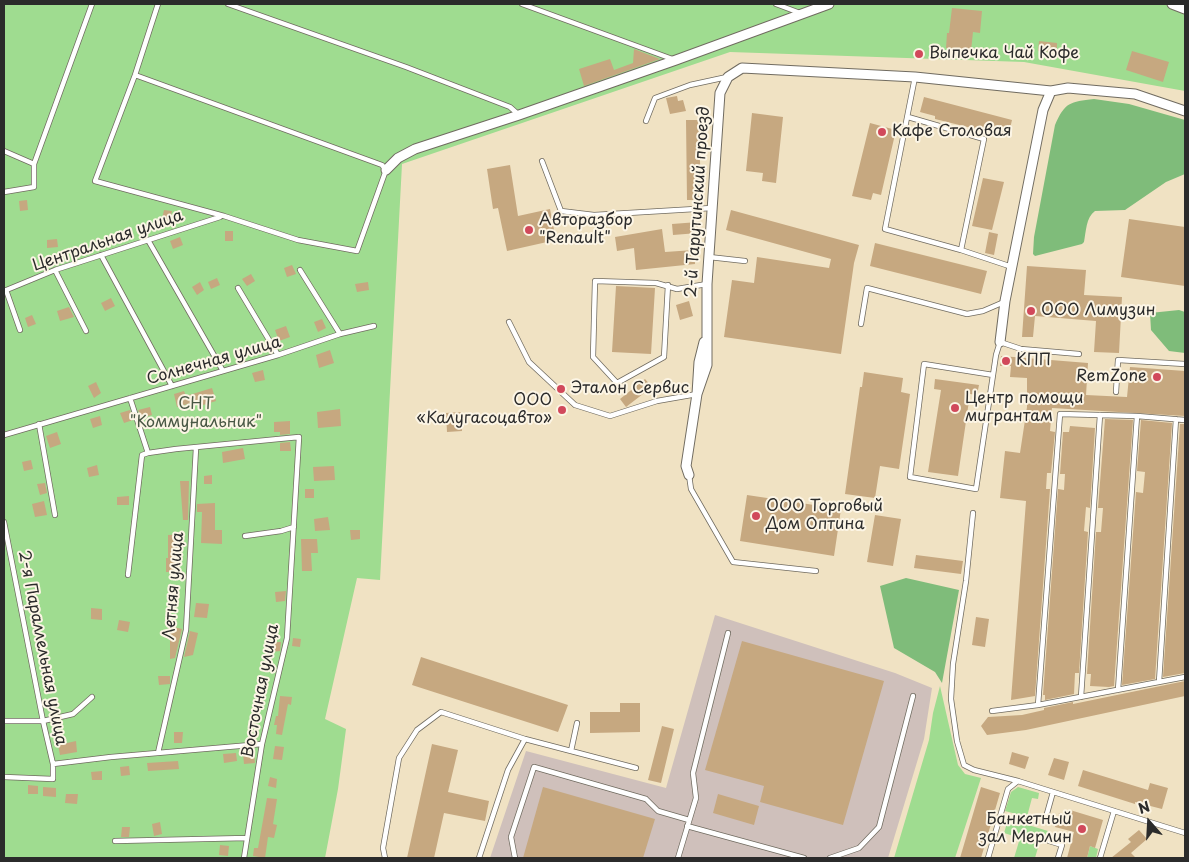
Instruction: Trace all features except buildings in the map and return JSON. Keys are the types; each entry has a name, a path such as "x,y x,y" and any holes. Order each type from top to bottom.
{"street":[{"path":"386,170 398,158 415,150 519,116 828,4"},
{"path":"1172,4 1185,9"},
{"path":"728,77 742,68 916,77 1051,91 1068,88 1135,94 1185,111"},
{"name":"2-й Тарутинский проезд","path":"689,475 686,466 697,394 708,365 707,284 712,208 720,94 728,77"},
{"path":"1000,342 1005,302 1043,110 1051,91"}],"lane":[{"path":"4,192 34,187 34,164 92,4"},
{"path":"135,75 382,165 386,170 357,251 298,240 224,216 95,181 135,75 158,4"},
{"path":"228,4 493,100 510,107 519,116"},
{"path":"522,4 676,60"},
{"path":"776,4 801,14"},
{"path":"646,121 655,98 690,85 728,77"},
{"path":"916,77 885,229 961,250 1012,267"},
{"path":"908,117 984,139 961,250"},
{"path":"4,151 34,164"},
{"path":"542,161 561,212 594,215 712,208"},
{"name":"Центральная улица","path":"5,290 55,270 220,217"},
{"path":"148,240 223,371"},
{"path":"101,255 172,386"},
{"path":"709,257 745,261"},
{"path":"55,270 86,331"},
{"path":"300,270 340,334"},
{"path":"668,285 664,357 618,383 594,357 595,281 656,283 668,285 677,289 707,284"},
{"path":"238,288 278,356"},
{"path":"861,324 867,288 967,314 983,311 1005,302"},
{"path":"5,290 20,330"},
{"path":"509,322 529,362 575,405 610,416 657,401 697,394"},
{"name":"Солнечная улица","path":"4,435 278,356 340,334 374,326"},
{"path":"992,375 924,364 910,477 976,489 992,375 1000,342 1021,349 1079,354"},
{"path":"1116,392 1118,360 1185,364"},
{"path":"130,398 148,453"},
{"path":"1038,705 1060,414 1137,416 1185,420"},
{"path":"1081,697 1100,415"},
{"path":"1118,690 1137,416"},
{"path":"1159,682 1176,419"},
{"path":"39,424 55,515"},
{"name":"Восточная улица","path":"196,448 299,437 287,638 262,744 244,858"},
{"path":"128,575 142,455 196,448"},
{"name":"Летняя улица","path":"158,753 186,630 196,448"},
{"path":"689,475 691,489 733,562 816,571"},
{"path":"973,513 966,580 953,664 951,699 957,741 964,765 974,770 1018,781 1185,833"},
{"name":"2-я Параллельная улица","path":"4,522 53,764 53,779 4,778"},
{"path":"246,536 281,531 294,527"},
{"path":"678,858 696,798 693,773 728,633"},
{"path":"992,712 1185,677"},
{"path":"830,858 859,848 879,827 913,696"},
{"path":"4,721 43,721 73,714 92,697"},
{"path":"386,858 383,848 399,758 417,730 441,712 525,740 636,768"},
{"path":"571,751 577,723"},
{"path":"479,858 508,770 525,740"},
{"path":"53,764 262,744"},
{"path":"515,858 511,838 534,766 646,799 658,811 689,820"},
{"path":"988,858 1008,789 1018,781"},
{"path":"1046,817 1053,792"},
{"path":"1100,858 1114,811"},
{"path":"687,826 804,858"},
{"path":"115,841 247,838"},
{"path":"1049,841 1062,844 1058,858"}],"shaded area":[{"path":"715,615 895,673 932,688 924,739 888,858 490,858 526,751 666,788"}],"green space":[{"name":"СНТ \"Коммунальник\"","path":"4,4 1185,4 1185,91 1024,62 730,52 402,164 380,580 357,578 325,719 346,729 338,789 325,858 4,858 4,154 29,160 4,148"},
{"path":"1094,99 1129,104 1185,120 1185,174 1166,182 1125,210 1095,211 1088,221 1082,244 1035,256 1033,254 1034,237 1055,125 1065,107 1069,104"},
{"path":"1179,310 1185,312 1185,353 1169,351 1151,330 1150,313"},
{"path":"906,578 959,590 942,683 935,672 894,648 880,586"},
{"path":"940,686 958,765 965,774 981,778 955,858 894,858 929,740"},
{"path":"1018,787 1039,793 1038,799 1032,798 1025,824 1048,831 1046,838 1041,837 1035,858 1014,858 1020,838 1004,833 1007,823 1017,826 1020,815 1005,811 1011,792"},
{"path":"1090,846 1098,849 1096,858 1087,858"}],"place":[{"name":"Выпечка Чай Кофе","path":"919,54"},
{"name":"Кафе Столовая","path":"882,132"},
{"name":"Авторазбор \"Renault\"","path":"529,230"},
{"name":"ООО Лимузин","path":"1031,311"},
{"name":"КПП","path":"1006,361"},
{"name":"RemZone","path":"1157,377"},
{"name":"Эталон Сервис","path":"561,389"},
{"name":"Центр помощи мигрантам","path":"955,408"},
{"name":"ООО «Калугасоцавто»","path":"562,410"},
{"name":"ООО Торговый Дом Оптина","path":"756,516"},
{"name":"Банкетный зал Мерлин","path":"1082,829"}]}
